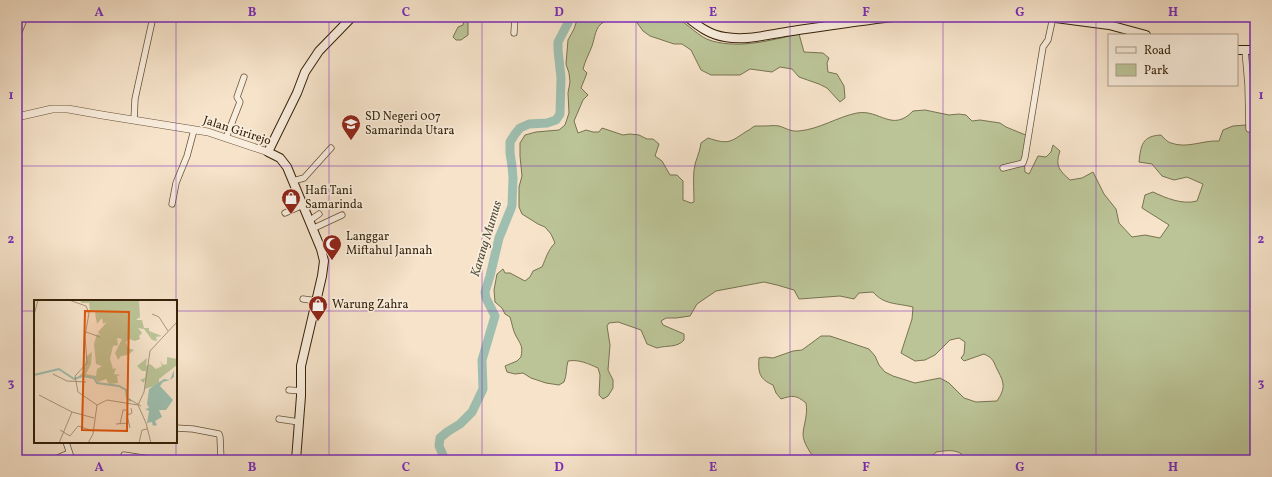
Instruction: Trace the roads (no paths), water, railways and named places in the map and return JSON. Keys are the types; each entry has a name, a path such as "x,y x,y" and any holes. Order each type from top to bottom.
{"main road":[{"path":"268,152 306,72 320,51 352,17"},
{"path":"687,17 706,30 724,37 750,38 848,22 893,17"},
{"path":"1048,17 1068,18 1109,25 1142,34"},
{"path":"1241,50 1255,50"},
{"name":"Jalan Girirejo","path":"268,152 280,158 285,164 321,249 324,261 317,301 301,366 302,391 296,460"}],"street":[{"path":"17,37 25,17"},
{"path":"134,120 135,99 153,17"},
{"path":"514,33 516,17"},
{"path":"1003,168 1023,163 1025,157 1043,47 1048,40 1053,17"},
{"path":"1241,50 1248,85 1249,129"},
{"path":"226,138 240,102 237,97 244,77"},
{"name":"Jalan Girirejo","path":"17,117 52,109 68,109 208,132 268,152"},
{"path":"172,204 176,183 187,156 194,130"},
{"path":"293,180 304,178 331,148"},
{"path":"285,213 303,205"},
{"path":"309,220 319,214"},
{"path":"312,229 342,214"},
{"path":"303,299 317,301"},
{"path":"289,390 302,391"},
{"path":"279,419 300,422"},
{"path":"177,428 193,429 219,434 221,459 230,460"},
{"path":"66,443 72,460"},
{"path":"53,460 69,453"},
{"path":"124,455 156,460"}],"waterway":[{"name":"Karang Mumus","path":"442,460 443,455 439,446 440,438 460,424 472,412 483,389 482,360 495,316 486,298 485,292 499,238 512,206 513,178 510,142 520,128 529,124 547,123 556,120 560,114 561,78 558,42 570,17"}],"place":[{"name":"SD Negeri 007 Samarinda Utara","path":"351,141"},
{"name":"Hafi Tani Samarinda","path":"291,215"},
{"name":"Langgar Miftahul Jannah","path":"332,261"},
{"name":"Warung Zahra","path":"318,322"}]}
